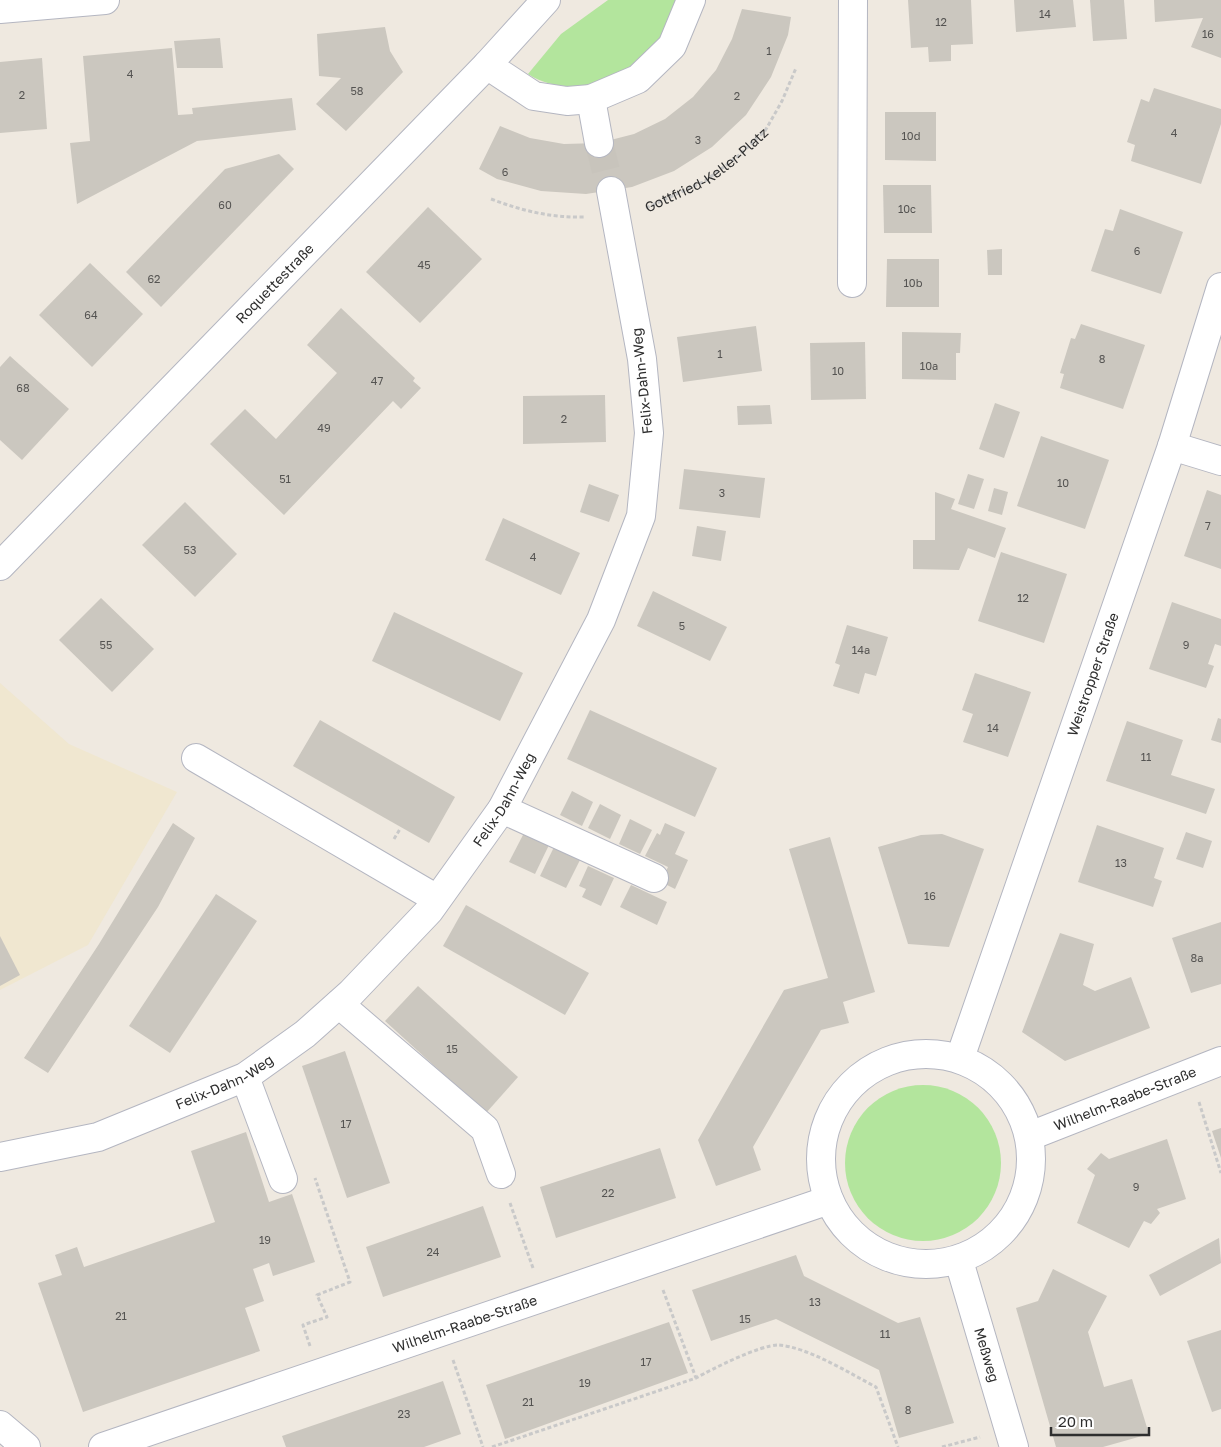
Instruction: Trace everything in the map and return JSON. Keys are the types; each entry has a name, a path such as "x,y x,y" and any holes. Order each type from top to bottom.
{"street":[{"path":"0,9 105,0"},
{"name":"Roquettestraße","path":"0,566 487,65 546,0"},
{"path":"487,65 534,96 566,100 591,99 638,79 672,46 691,0"},
{"path":"852,283 853,0"},
{"path":"591,99 599,143"},
{"name":"Felix-Dahn-Weg","path":"0,1158 98,1137 245,1077 305,1034 339,1004 429,911 502,809 601,620 641,516 648,424 642,359 613,203"},
{"name":"Weistropper Straße","path":"960,1058 1172,446 1221,288"},
{"path":"1172,446 1221,461"},
{"path":"196,758 437,899"},
{"path":"502,809 654,878"},
{"path":"339,1004 485,1129 501,1174"},
{"path":"920,1053 960,1058 990,1074 1018,1105 1030,1136 1027,1195 1001,1236 959,1262 915,1266 876,1254 846,1230 828,1200 820,1170 828,1117 850,1084 885,1061 920,1053"},
{"name":"Wilhelm-Raabe-Straße","path":"1030,1136 1221,1061"},
{"path":"245,1077 283,1179"},
{"name":"Wilhelm-Raabe-Straße","path":"103,1447 828,1200"},
{"name":"Meßweg","path":"959,1262 1012,1439"},
{"path":"0,1425 26,1447"}],"path":[{"name":"Gottfried-Keller-Platz","path":"491,199 522,210 551,216 613,203 646,208 675,196 705,180 737,156 765,131 782,101 796,68"},
{"path":"1190,1072 1221,1173"},
{"path":"283,1179 312,1169 350,1282 317,1295 327,1317 303,1325 306,1335"},
{"path":"501,1174 542,1296"},
{"path":"651,1259 696,1378"},
{"path":"443,1330 483,1447"},
{"path":"492,1447 696,1378 719,1364 777,1345 808,1353 876,1387 898,1447"},
{"path":"942,1447 1012,1439"}],"shaded area":[{"path":"0,683 69,744 177,792 88,945 0,990"}],"green space":[{"path":"608,0 678,0 661,41 657,46 630,69 614,77 597,83 561,86 544,82 528,74 561,34"},
{"path":"915,1085 931,1085 946,1088 960,1094 973,1102 984,1113 998,1140 1001,1163 1000,1178 992,1200 984,1213 973,1224 946,1238 931,1241 915,1241 900,1238 886,1232 873,1224 862,1213 848,1186 845,1171 845,1155 848,1140 854,1126 862,1113 873,1102 900,1088"}],"building":[{"path":"908,0 971,0 973,44 951,45 951,61 929,62 928,47 911,48"},
{"path":"1014,0 1073,0 1076,27 1016,32"},
{"path":"1090,0 1124,0 1127,39 1093,41"},
{"path":"1154,0 1221,0 1221,58 1191,47 1203,18 1155,22"},
{"path":"742,9 791,17 788,35 771,77 746,115 712,147 674,171 632,187 586,194 541,191 497,179 479,169 500,126 530,138 564,144 599,143 634,134 665,119 693,97 716,70 732,39"},
{"path":"385,27 390,51 403,72 346,131 316,104 341,78 319,76 317,34"},
{"path":"220,38 223,68 177,68 174,41"},
{"path":"172,48 178,115 193,114 192,108 292,98 296,130 197,141 77,204 70,143 90,141 83,56"},
{"path":"42,58 47,129 0,133 0,62"},
{"path":"1154,88 1221,109 1221,124 1201,184 1131,161 1135,145 1127,142 1141,99 1149,102"},
{"path":"885,112 936,112 936,161 885,160"},
{"path":"279,154 294,169 161,307 126,272 225,169"},
{"path":"883,185 931,185 932,233 884,233"},
{"path":"428,207 482,259 420,323 366,272"},
{"path":"1120,209 1183,232 1161,294 1091,271 1105,229 1113,231"},
{"path":"1002,249 1002,275 988,275 987,250"},
{"path":"887,259 939,259 939,307 886,307"},
{"path":"90,263 143,314 92,367 39,315"},
{"path":"341,308 415,378 413,381 421,388 401,409 393,401 284,515 210,444 245,409 276,439 337,373 307,345"},
{"path":"1081,324 1145,345 1123,409 1060,388 1064,374 1060,373 1071,338 1075,339"},
{"path":"756,326 762,371 683,382 677,337"},
{"path":"902,332 961,333 960,353 956,353 956,380 902,379"},
{"path":"865,342 866,399 811,400 810,343"},
{"path":"10,356 69,409 22,460 0,440 0,367"},
{"path":"605,395 606,442 523,444 523,396"},
{"path":"995,403 1020,412 1004,458 979,449"},
{"path":"770,405 772,424 738,425 737,406"},
{"path":"1041,436 1109,460 1085,529 1017,506"},
{"path":"684,469 765,478 760,518 679,509"},
{"path":"968,474 984,479 974,509 958,504"},
{"path":"589,484 619,495 609,522 580,512"},
{"path":"994,488 1008,492 1002,515 988,511"},
{"path":"1207,490 1221,495 1221,569 1184,556"},
{"path":"935,492 955,499 951,509 1006,528 995,558 968,548 959,570 913,569 913,540 935,540"},
{"path":"185,502 237,554 195,597 142,545"},
{"path":"503,518 580,553 561,595 485,560"},
{"path":"697,526 726,531 721,561 692,556"},
{"path":"1001,552 1067,574 1044,643 978,621"},
{"path":"653,591 727,627 710,661 637,626"},
{"path":"101,598 154,649 112,692 59,640"},
{"path":"1172,602 1221,619 1221,646 1215,644 1208,664 1214,666 1206,688 1149,669"},
{"path":"394,612 523,673 500,721 372,661"},
{"path":"847,625 888,637 876,676 865,673 859,694 833,686 840,665 835,663"},
{"path":"975,673 1031,692 1008,757 963,742 973,714 962,710"},
{"path":"590,710 717,768 695,817 567,759"},
{"path":"1218,718 1221,719 1221,743 1211,740"},
{"path":"320,720 455,797 429,843 293,766"},
{"path":"1127,721 1183,740 1171,775 1215,789 1206,814 1106,781"},
{"path":"572,791 593,802 582,826 560,815"},
{"path":"600,804 621,815 610,839 588,828"},
{"path":"630,819 652,830 640,854 619,844"},
{"path":"173,823 195,838 158,907 48,1073 24,1058 99,944"},
{"path":"665,823 685,832 675,854 688,860 675,889 661,882 668,867 645,856 657,833 660,835"},
{"path":"1097,825 1164,848 1154,878 1162,881 1153,907 1078,882"},
{"path":"1186,832 1212,841 1203,868 1176,859"},
{"path":"524,833 549,845 535,874 509,862"},
{"path":"942,834 984,849 949,947 908,944 878,847 921,835"},
{"path":"830,837 875,992 843,1002 849,1023 821,1030 753,1147 761,1170 716,1186 698,1140 784,990 828,978 789,849"},
{"path":"554,847 580,860 566,888 540,876"},
{"path":"588,866 614,878 601,906 582,897 586,889 579,886"},
{"path":"631,885 667,902 657,925 620,907"},
{"path":"216,894 257,921 170,1053 129,1026"},
{"path":"466,905 589,973 565,1015 443,946"},
{"path":"1221,922 1221,984 1191,993 1172,938"},
{"path":"1060,933 1094,944 1083,985 1095,991 1131,977 1150,1028 1065,1061 1022,1032"},
{"path":"0,936 20,975 0,986"},
{"path":"418,986 518,1077 486,1113 385,1021"},
{"path":"345,1051 390,1183 347,1198 302,1066"},
{"path":"1221,1128 1221,1158 1212,1131"},
{"path":"246,1132 269,1202 292,1194 315,1262 273,1276 269,1263 253,1269 264,1301 245,1308 260,1351 83,1412 38,1283 62,1275 55,1255 77,1247 84,1267 215,1222 191,1151"},
{"path":"1167,1139 1186,1199 1157,1209 1160,1213 1151,1224 1144,1221 1129,1248 1077,1223 1095,1175 1087,1169 1101,1153 1109,1159"},
{"path":"660,1148 676,1198 556,1238 540,1187"},
{"path":"483,1206 501,1257 383,1297 366,1247"},
{"path":"1219,1238 1221,1263 1160,1296 1149,1275"},
{"path":"796,1255 804,1276 898,1323 920,1317 954,1423 899,1438 879,1370 776,1319 711,1341 692,1290"},
{"path":"1053,1269 1107,1296 1088,1332 1104,1387 1132,1379 1149,1434 1103,1447 1056,1447 1016,1308 1038,1301"},
{"path":"669,1322 688,1373 505,1439 486,1385"},
{"path":"1221,1330 1221,1409 1212,1412 1187,1341"},
{"path":"443,1381 461,1434 424,1447 286,1447 282,1436"}],"tunnel":[{"path":"599,143 611,191"}]}
